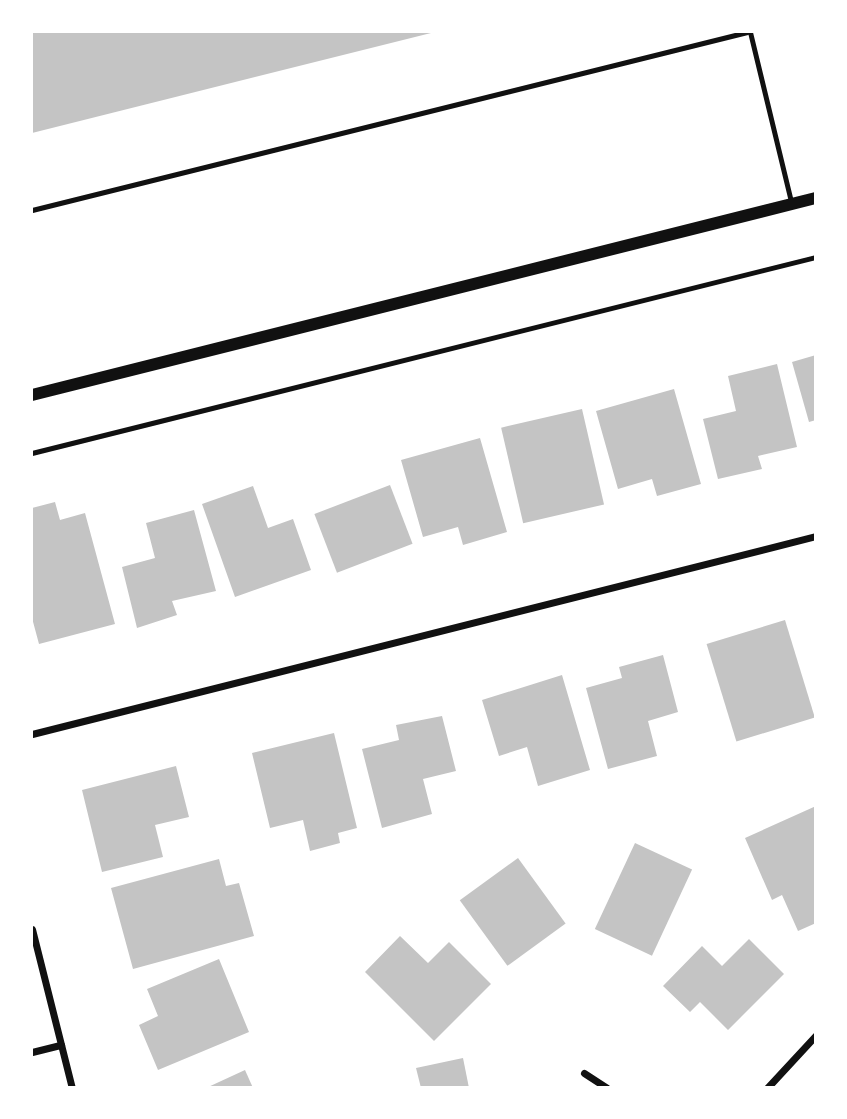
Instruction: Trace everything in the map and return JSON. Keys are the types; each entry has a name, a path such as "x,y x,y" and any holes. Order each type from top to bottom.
{"street":[{"path":"32,395 816,198"},
{"path":"32,734 816,536"},
{"path":"32,929 72,1087"},
{"path":"767,1087 816,1035"},
{"path":"32,1052 61,1045"},
{"path":"584,1073 607,1087"}],"lane":[{"path":"32,210 748,32 792,205"}],"path":[{"path":"32,453 816,257"}],"building":[{"path":"32,32 435,32 32,133"},
{"path":"816,355 816,420 809,422 792,362"},
{"path":"777,364 797,447 758,456 762,469 718,479 703,419 736,411 728,376"},
{"path":"674,389 701,484 657,496 652,479 618,489 596,411"},
{"path":"582,409 604,504 523,523 501,428"},
{"path":"480,438 507,532 463,545 458,527 423,537 401,460"},
{"path":"390,485 413,544 337,573 314,514"},
{"path":"253,486 268,528 293,519 311,570 235,597 202,504"},
{"path":"55,502 60,520 85,513 115,624 39,644 32,618 32,508"},
{"path":"194,510 216,591 172,601 177,615 137,628 122,567 155,558 146,523"},
{"path":"785,620 815,718 736,742 707,644"},
{"path":"663,655 678,712 648,721 657,756 608,769 586,688 622,678 619,667"},
{"path":"562,675 590,770 538,786 527,747 499,756 482,700"},
{"path":"442,716 456,771 423,779 432,814 382,828 362,749 399,740 396,725"},
{"path":"334,733 357,828 338,833 340,843 310,851 303,820 270,828 252,753"},
{"path":"176,766 189,817 155,825 163,857 102,872 82,790"},
{"path":"816,806 816,923 798,931 782,895 772,900 745,838"},
{"path":"635,843 692,870 652,956 595,929"},
{"path":"518,858 566,924 507,966 460,900"},
{"path":"219,859 226,886 239,883 254,936 133,969 111,888"},
{"path":"400,936 428,963 449,942 491,984 434,1041 365,972"},
{"path":"749,939 784,974 728,1030 700,1002 690,1012 663,986 702,946 722,966"},
{"path":"219,959 249,1032 158,1070 139,1025 158,1016 147,989"},
{"path":"463,1058 469,1088 421,1088 416,1068"},
{"path":"245,1070 253,1088 206,1088"}]}
